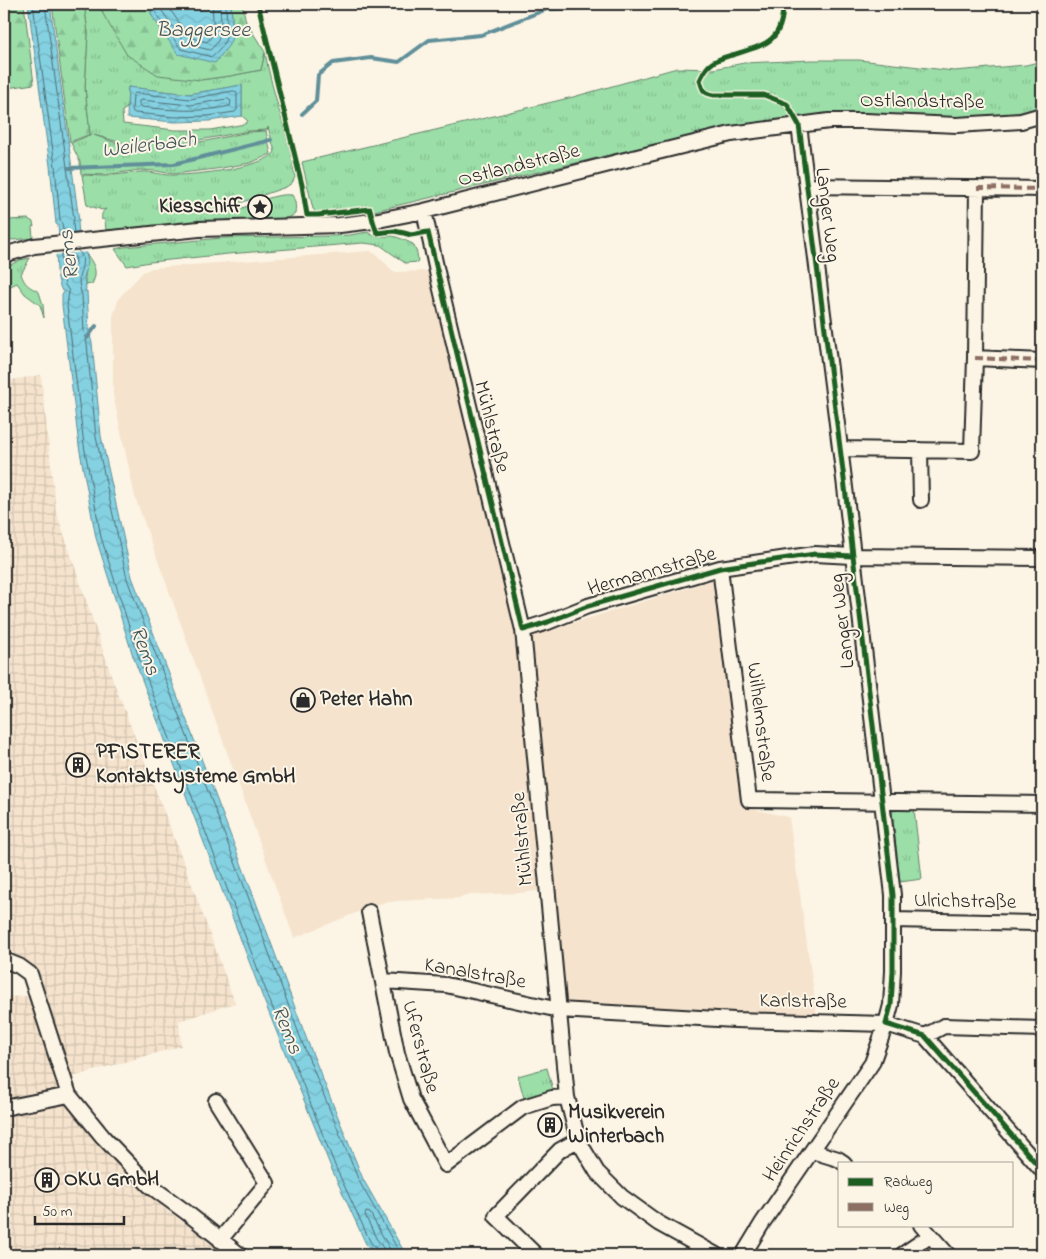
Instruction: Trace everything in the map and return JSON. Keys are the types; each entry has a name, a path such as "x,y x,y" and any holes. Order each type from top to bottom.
{"street":[{"name":"Ostlandstraße","path":"4,255 34,246 199,229 340,225 373,221 424,211 731,134 829,121 957,125 1021,121 1042,115"},
{"name":"Langer Weg","path":"799,125 893,896 893,971 891,1005 886,1024"},
{"path":"807,186 1042,189"},
{"path":"840,449 972,451 977,188"},
{"name":"Mühlstraße","path":"424,211 523,630 567,1097 578,1140 597,1172 622,1197 658,1223 716,1255"},
{"path":"975,358 1042,361"},
{"path":"920,450 920,500"},
{"name":"Hermannstraße","path":"523,630 588,606 720,568 815,554 1042,558"},
{"name":"Wilhelmstraße","path":"720,568 750,800 1042,804"},
{"name":"Uferstraße","path":"369,912 396,1053 410,1098 446,1165 523,1107 552,1098 567,1097"},
{"name":"Ulrichstraße","path":"893,920 1036,923"},
{"path":"4,960 19,966 30,974 69,1095 103,1137 150,1186 240,1255"},
{"name":"Kanalstraße","path":"383,981 446,986 559,1010"},
{"name":"Karlstraße","path":"559,1010 735,1020 886,1024 925,1036"},
{"name":"Heinrichstraße","path":"743,1255 763,1222 872,1063 886,1024"},
{"path":"1042,1029 944,1026 925,1036 1042,1170"},
{"path":"4,1108 69,1095"},
{"path":"216,1101 267,1183 220,1240"},
{"path":"536,1255 496,1216 560,1150 578,1140"},
{"path":"812,1151 842,1162"},
{"path":"902,1255 925,1230 948,1255"}],"shaded area":[{"path":"370,251 377,255 394,272 429,271 520,639 721,578 752,809 789,817 817,1015 735,1018 552,1008 543,890 520,893 465,895 459,898 397,901 378,904 294,938 135,497 113,395 113,316 119,298 143,272 152,268"},
{"path":"41,375 56,511 114,683 184,863 235,1003 179,1021 181,1046 72,1077 38,972 26,961 13,954 4,953 4,381"},
{"path":"30,996 49,1060 66,1103 103,1149 165,1209 229,1255 4,1255 4,997"}],"green space":[{"path":"4,4 24,4 34,84 7,88 4,84"},
{"path":"52,4 84,4 88,33 85,88 90,134 70,142"},
{"path":"84,4 101,4 103,14 200,80 261,70 265,52 295,177 292,183 286,187 240,203 242,208 273,197 292,195 295,214 286,219 106,230 105,220 102,220 102,217 106,209 102,210 87,205 82,175 105,176 144,172 185,175 213,172 257,162 268,158 275,152 268,127 267,130 249,131 171,145 149,140 126,144 94,135 125,146 148,141 171,146 249,132 266,131 271,154 250,163 173,174 140,170 104,175 81,174 80,162 71,143 92,134 90,134 85,88 88,33","holes":["242,85 242,116 248,121 245,124 210,130 175,130 123,124 122,111 127,108 128,87 189,94"]},
{"path":"101,4 149,4 152,16 233,35 231,4 242,4 246,22 265,52 261,70 200,80 158,75 127,55 103,14"},
{"path":"859,60 954,71 1026,65 1042,61 1042,109 993,117 948,118 824,115 776,120 677,139 374,211 322,218 313,209 302,162 573,97 677,68 714,69 744,63"},
{"path":"28,219 33,222 33,238 9,239 8,220"},
{"path":"368,232 376,236 400,238 413,244 418,262 405,263 380,245 363,243 228,254 127,266 115,249 222,238 330,236"},
{"path":"87,255 94,266 95,273 92,284 85,285 87,263"},
{"path":"30,258 21,274 27,285 39,292 44,318 40,305 25,294 17,283 4,289 4,268 20,260"},
{"path":"914,809 922,879 900,882 892,811"},
{"path":"547,1068 553,1090 524,1098 518,1076"}],"water":[{"name":"Rems","path":"28,4 50,4 79,221 80,247 85,249 88,262 84,278 85,291 87,291 89,332 92,343 101,436 132,577 307,1040 363,1179 406,1255 375,1255 366,1244 332,1170 263,998 133,656 96,538 79,446 62,305 62,294 64,291 62,291 60,286 57,272 56,253 60,249 58,225 56,224"},
{"name":"Baggersee","path":"149,4 231,4 233,35 229,45 215,63 178,54 152,16"},
{"path":"242,85 242,116 209,121 175,122 127,118 128,87 189,94"}],"pier":[{"path":"81,233 83,245 87,248 88,252 54,255 57,248 56,235"}],"waterway":[{"path":"302,114 316,101 318,75 333,63 371,58 399,62 429,40 481,35 547,9 613,7 618,4"},
{"name":"Weilerbach","path":"68,168 174,164 271,140"},
{"path":"87,338 96,326"}],"marked path":[{"path":"977,188 1042,189"},
{"path":"975,358 1042,361"}],"cycle path":[{"path":"258,4 302,185 307,215 370,209 377,233 394,231 411,235 428,232 523,630 588,606 720,568 815,554 852,556"},
{"path":"783,4 780,27 770,40 762,45 716,61 708,67 700,80 704,91 710,94 764,95 787,104 799,125 844,479 893,895 893,971 891,1005 886,1024 925,1036 1042,1170"}],"place":[{"name":"Kiesschiff","path":"260,207"},
{"name":"Peter Hahn","path":"303,700"},
{"name":"PFISTERER Kontaktsysteme GmbH","path":"78,765"},
{"name":"Musikverein Winterbach","path":"550,1125"},
{"name":"OKU GmbH","path":"47,1180"}]}
